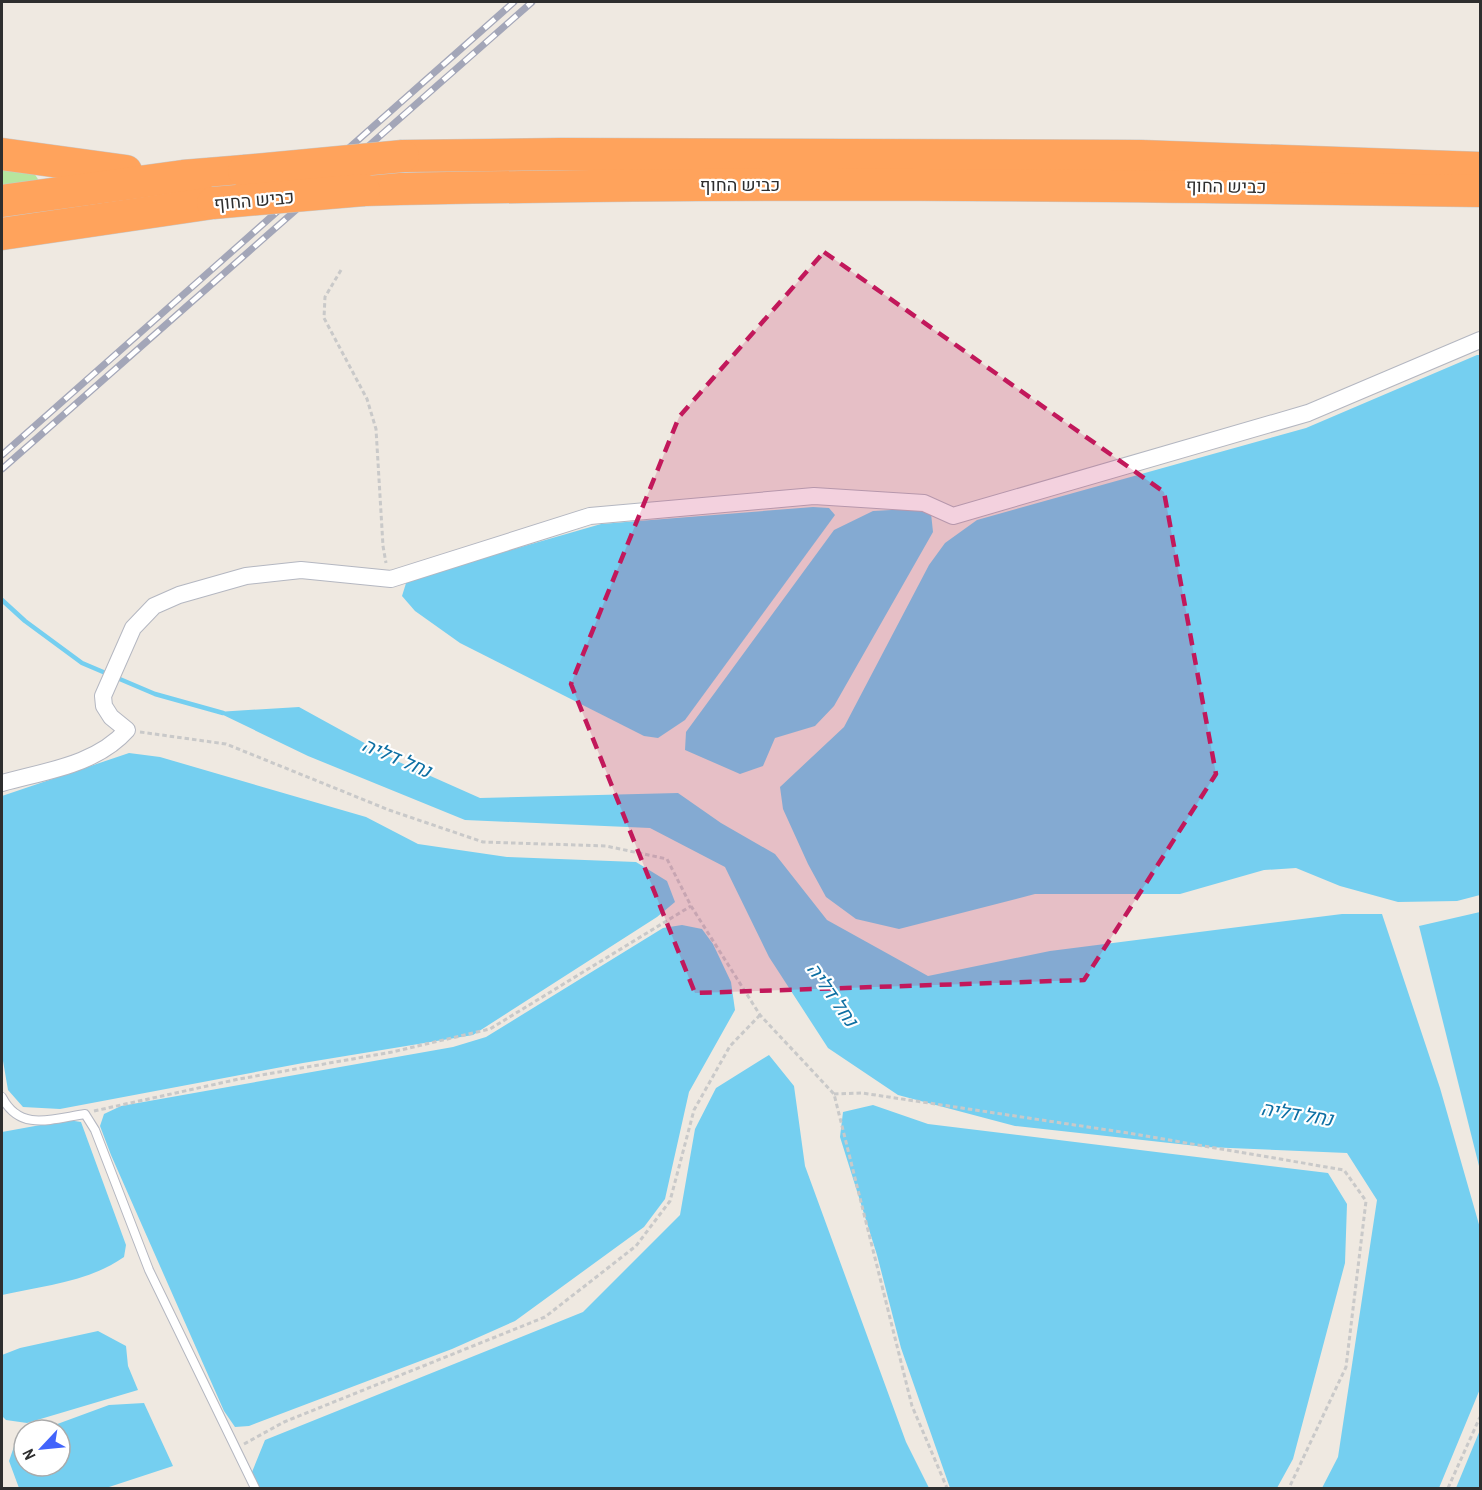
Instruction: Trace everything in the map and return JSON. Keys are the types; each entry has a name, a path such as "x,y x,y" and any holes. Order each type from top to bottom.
{"highway":[{"path":"2,154 97,169 183,176"},
{"name":"כביש החוף","path":"2,201 183,176 403,156 573,154 1130,156 1480,168"},
{"name":"כביש החוף","path":"2,234 213,203 364,190 586,185 965,183 1480,191"}],"street":[{"path":"2,783 86,760 113,746 127,730 111,717 104,706 104,688 133,628 154,606 179,595 246,576 301,570 391,579 590,516 814,496 924,503 953,516 1308,413 1480,340"}],"lane":[{"path":"2,1097 9,1111 18,1118 40,1121 85,1114 95,1130 148,1270 255,1488"}],"path":[{"path":"341,270 325,297 324,318 367,399 376,429 383,546 391,579"},
{"path":"127,730 226,744 389,810 483,842 606,846 667,858 691,906 760,1015 834,1094 912,1406 947,1488"},
{"path":"85,1114 101,1107 239,1079 392,1052 490,1029 691,906"},
{"path":"236,1448 284,1422 545,1317 636,1246 670,1201 694,1110 730,1046 760,1015"},
{"path":"834,1094 862,1093 1128,1133 1344,1170 1366,1201 1346,1367 1289,1488"},
{"path":"1448,1488 1480,1417"}],"highlighted area":[{"path":"824,252 1164,492 1216,774 1084,980 695,993 571,684 679,417"}],"green space":[{"path":"2,166 34,173 43,187 2,193"}],"water":[{"path":"1480,355 1480,895 1457,901 1398,902 1340,886 1296,868 1264,870 1180,894 1035,894 899,929 856,919 826,897 783,809 780,787 844,727 929,565 945,543 977,520 1306,428"},
{"path":"813,507 829,508 835,515 685,720 658,738 644,736 460,643 415,611 402,596 407,580 601,524"},
{"path":"909,509 931,513 933,532 834,706 815,726 775,738 763,766 740,774 685,750 686,732 834,530 873,511"},
{"path":"299,707 399,762 480,798 678,793 721,823 775,854 827,920 928,976 1050,951 1342,914 1382,914 1440,1088 1480,1228 1480,1389 1439,1488 1322,1488 1338,1457 1377,1200 1347,1153 1206,1147 1015,1126 898,1095 828,1048 769,957 725,867 650,828 465,820 308,756 217,712"},
{"path":"129,753 160,757 366,817 418,844 507,857 636,862 667,881 675,902 657,917 473,1035 303,1063 60,1109 23,1107 8,1090 2,1055 2,796"},
{"path":"1480,912 1480,1170 1419,926"},
{"path":"682,925 702,929 713,944 731,982 735,1010 689,1092 665,1199 644,1227 515,1321 452,1349 249,1426 235,1427 224,1411 111,1155 100,1126 104,1114 121,1106 453,1047 486,1037 663,928"},
{"path":"769,1055 794,1086 805,1166 906,1442 929,1488 258,1488 252,1472 265,1440 583,1312 680,1215 695,1129 716,1088"},
{"path":"873,1105 928,1124 1328,1173 1347,1204 1345,1263 1293,1459 1277,1488 950,1488 901,1348 877,1255 840,1137 843,1112"},
{"path":"68,1120 81,1122 126,1245 124,1257 81,1278 2,1295 2,1132"},
{"path":"98,1331 126,1346 128,1366 138,1390 44,1418 6,1420 2,1416 2,1355 20,1348"},
{"path":"144,1403 173,1466 106,1488 19,1488 15,1478 72,1478 72,1419 109,1405"},
{"path":"1480,1430 1480,1488 1456,1488"},
{"path":"12,1452 12,1469 9,1461"}],"waterway":[{"name":"נחל דליה","path":"2,600 25,621 82,663 155,694 223,713"}],"railway":[{"path":"2,455 514,2"},
{"path":"2,469 532,2"}]}
